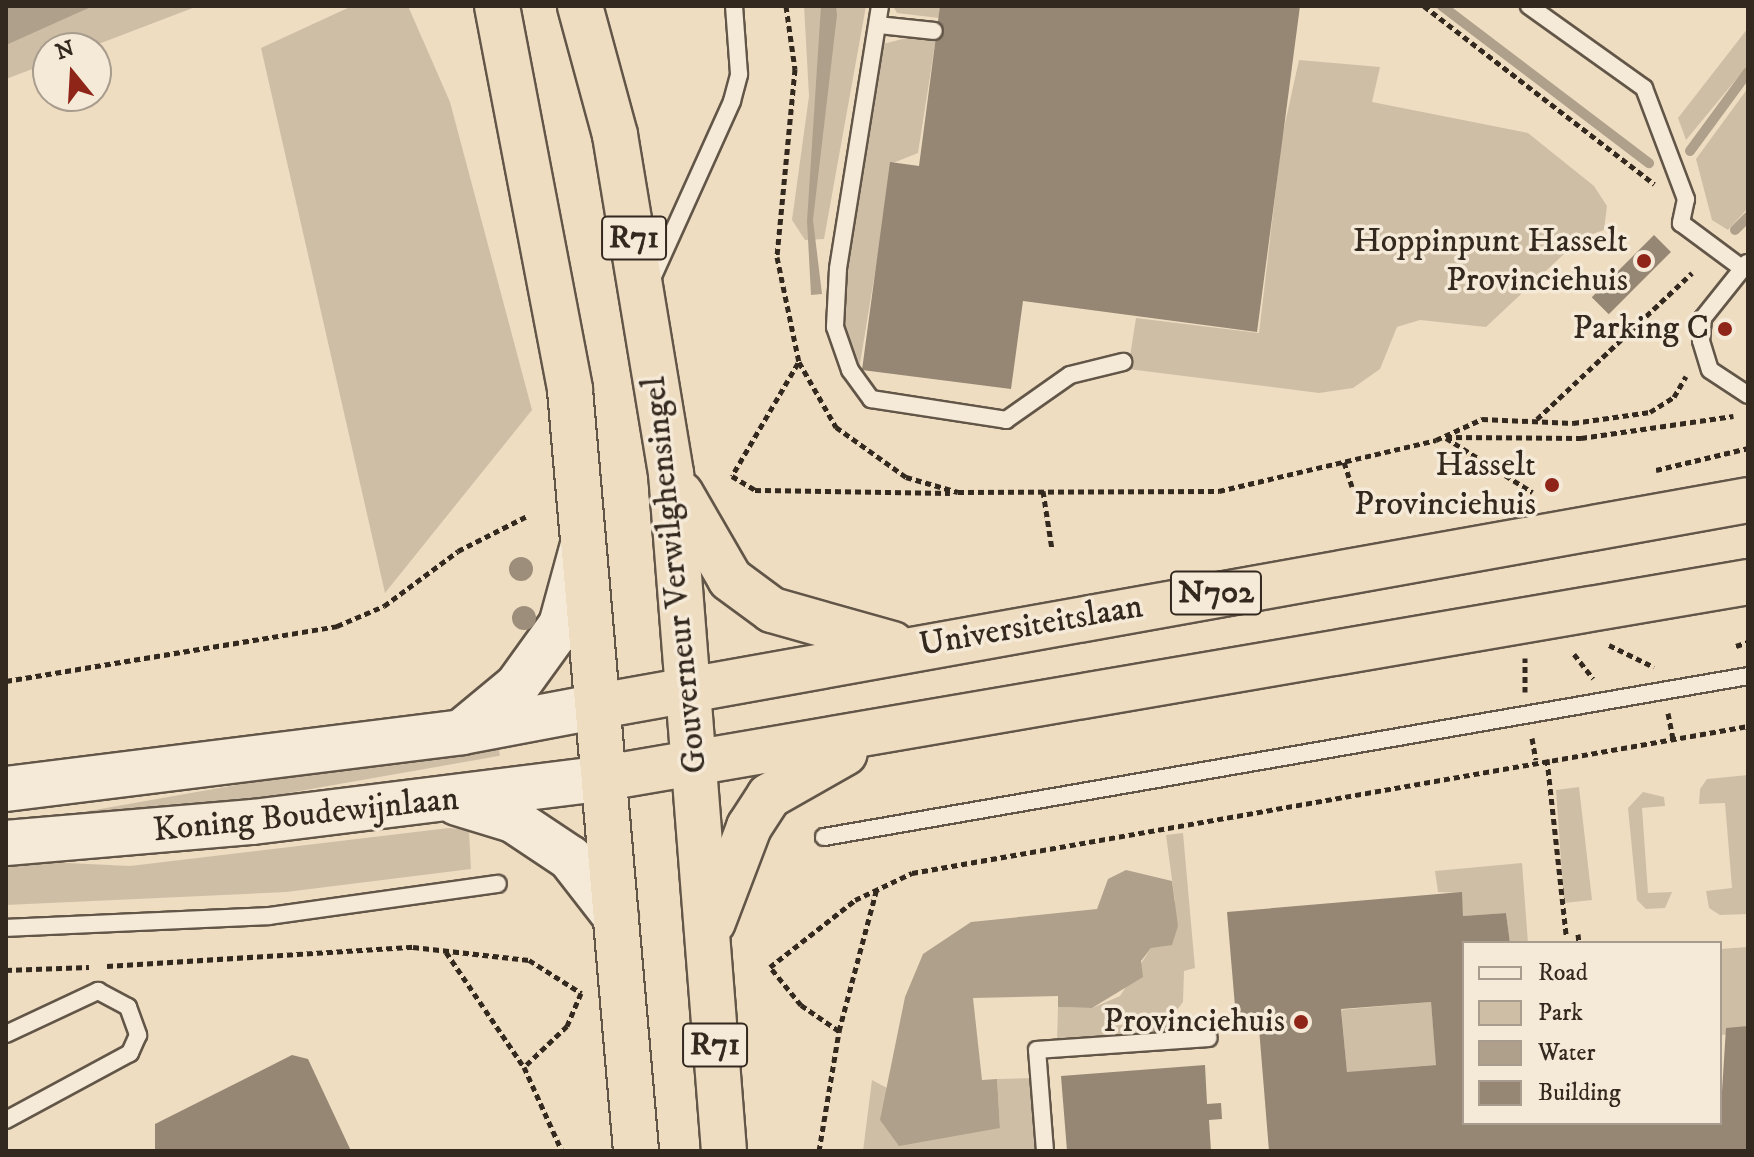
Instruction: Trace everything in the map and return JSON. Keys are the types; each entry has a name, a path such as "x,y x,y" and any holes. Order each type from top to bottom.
{"highway":[{"name":"R71","path":"497,6 547,247 587,531 636,1151"},
{"name":"Gouverneur Verwilghensingel","path":"580,6 645,296 671,473 724,1151"},
{"path":"671,473 730,579 772,610 910,648"},
{"name":"Universiteitslaan","path":"599,706 688,687 1748,500"},
{"name":"N702","path":"605,778 1748,582"},
{"path":"706,939 749,827 769,796 798,774 897,730"}],"main road":[{"path":"462,732 517,686 561,625 587,531"},
{"name":"Koning Boudewijnlaan","path":"6,789 462,732 599,706"},
{"name":"Koning Boudewijnlaan","path":"6,843 447,800 605,778"},
{"path":"447,800 513,820 570,858 616,917"}],"lane":[{"path":"645,296 732,101 739,74 734,6"},
{"path":"880,6 838,269 835,327 850,370 871,399 1006,420 1070,375 1123,362"},
{"path":"1529,6 1644,88 1684,208 1681,223 1745,266 1703,318 1701,341 1710,370 1748,395"},
{"path":"878,25 934,31"},
{"path":"824,837 1748,676"},
{"path":"6,928 269,916 498,884"},
{"path":"6,1034 98,991 128,1007 138,1035 130,1053 6,1120"},
{"path":"1045,1151 1037,1050 1209,1038"}],"path":[{"path":"786,6 795,69 777,257 799,362 820,408 856,448 906,477 958,492"},
{"path":"1424,6 1684,208"},
{"path":"1537,419 1692,273"},
{"path":"799,362 732,476 755,490 1190,494 1445,437 1482,419 1537,419 1573,423 1650,412 1674,397 1690,366"},
{"path":"1445,437 1581,438 1748,414"},
{"path":"1445,437 1532,492"},
{"path":"1656,470 1748,448"},
{"path":"1344,462 1352,487"},
{"path":"1043,491 1052,549"},
{"path":"6,681 337,626 384,606 458,551 527,516"},
{"path":"1736,646 1748,642"},
{"path":"1606,644 1658,669"},
{"path":"1524,690 1525,648"},
{"path":"1574,654 1593,678"},
{"path":"839,1031 801,1005 770,967 877,888 942,864 1748,726"},
{"path":"1547,759 1566,935"},
{"path":"819,1151 839,1031 877,888"},
{"path":"1578,934 1579,941"},
{"path":"6,970 445,951 529,960 581,993 567,1026 524,1067"},
{"path":"445,951 524,1067 562,1151"}],"green space":[{"path":"6,6 198,6 112,39 112,32 32,32 32,69 6,79"},
{"path":"352,6 408,6 450,102 532,410 385,593 261,48"},
{"path":"804,6 866,6 824,239 805,240 792,220 809,96"},
{"path":"893,6 941,6 939,18 897,13"},
{"path":"1748,28 1748,65 1686,140 1678,118"},
{"path":"910,37 936,38 918,153 893,163 859,370 839,320 883,44"},
{"path":"1299,60 1380,67 1372,102 1528,133 1594,186 1607,206 1604,230 1581,238 1486,327 1420,320 1397,327 1380,369 1353,388 1319,393 1128,369 1136,318 1259,333 1282,137"},
{"path":"1748,88 1748,208 1728,230 1712,220 1696,159"},
{"path":"497,739 500,756 12,842 10,825"},
{"path":"1748,775 1748,914 1720,915 1709,908 1706,891 1732,888 1725,803 1699,804 1700,789 1707,779"},
{"path":"1579,787 1592,900 1564,903 1556,790"},
{"path":"1643,792 1664,797 1665,806 1642,808 1648,893 1672,892 1665,908 1646,909 1637,900 1628,808"},
{"path":"449,828 469,830 471,869 286,892 6,905 6,860 130,866"},
{"path":"1183,833 1195,968 1184,971 1183,1002 1156,1037 1057,1043 1058,1007 1092,1008 1120,996 1151,948 1175,902 1166,835"},
{"path":"1522,863 1528,941 1510,941 1506,913 1463,916 1461,893 1438,892 1435,871"},
{"path":"1748,947 1748,1033 1722,1035 1722,949"},
{"path":"1431,1002 1436,1065 1347,1073 1341,1010"},
{"path":"1033,1078 1038,1151 863,1151 872,1080 887,1088 881,1120 1000,1128 997,1079"}],"water":[{"path":"6,6 93,6 32,32 6,45"},
{"path":"821,6 836,6 837,15 813,220 822,294 811,295 807,221"},
{"path":"1126,870 1172,881 1178,926 1172,945 1151,948 1141,961 1143,977 1092,1008 1058,1007 1058,996 973,998 982,1080 997,1079 1000,1128 899,1146 880,1120 905,997 923,954 971,922 1097,909 1108,879"}],"building":[{"path":"940,6 1300,6 1257,332 1023,301 1011,389 862,370 890,162 919,166"},
{"path":"1654,235 1671,252 1609,314 1592,297"},
{"name":"Provinciehuis","path":"1462,892 1463,916 1506,913 1510,941 1462,941 1462,1125 1722,1125 1726,1028 1748,1026 1748,1151 1269,1151 1258,1016 1236,1018 1227,912","holes":["1431,1002 1436,1065 1347,1072 1341,1009"]},
{"path":"1174,1016 1175,1039 1154,1040 1153,1017"},
{"path":"292,1055 308,1059 351,1151 155,1150 155,1124"},
{"name":"Provinciehuis","path":"1205,1065 1207,1104 1221,1103 1222,1119 1209,1120 1211,1151 1067,1151 1061,1076"}],"waterway":[{"path":"1442,6 1649,163"},
{"path":"1690,151 1748,72"},
{"path":"1735,230 1748,217"}],"place":[{"name":"Hoppinpunt Hasselt Provinciehuis","path":"1644,261"},
{"name":"Parking C","path":"1725,329"},
{"name":"Hasselt Provinciehuis","path":"1552,485"},
{"name":"Provinciehuis","path":"1301,1022"}]}
